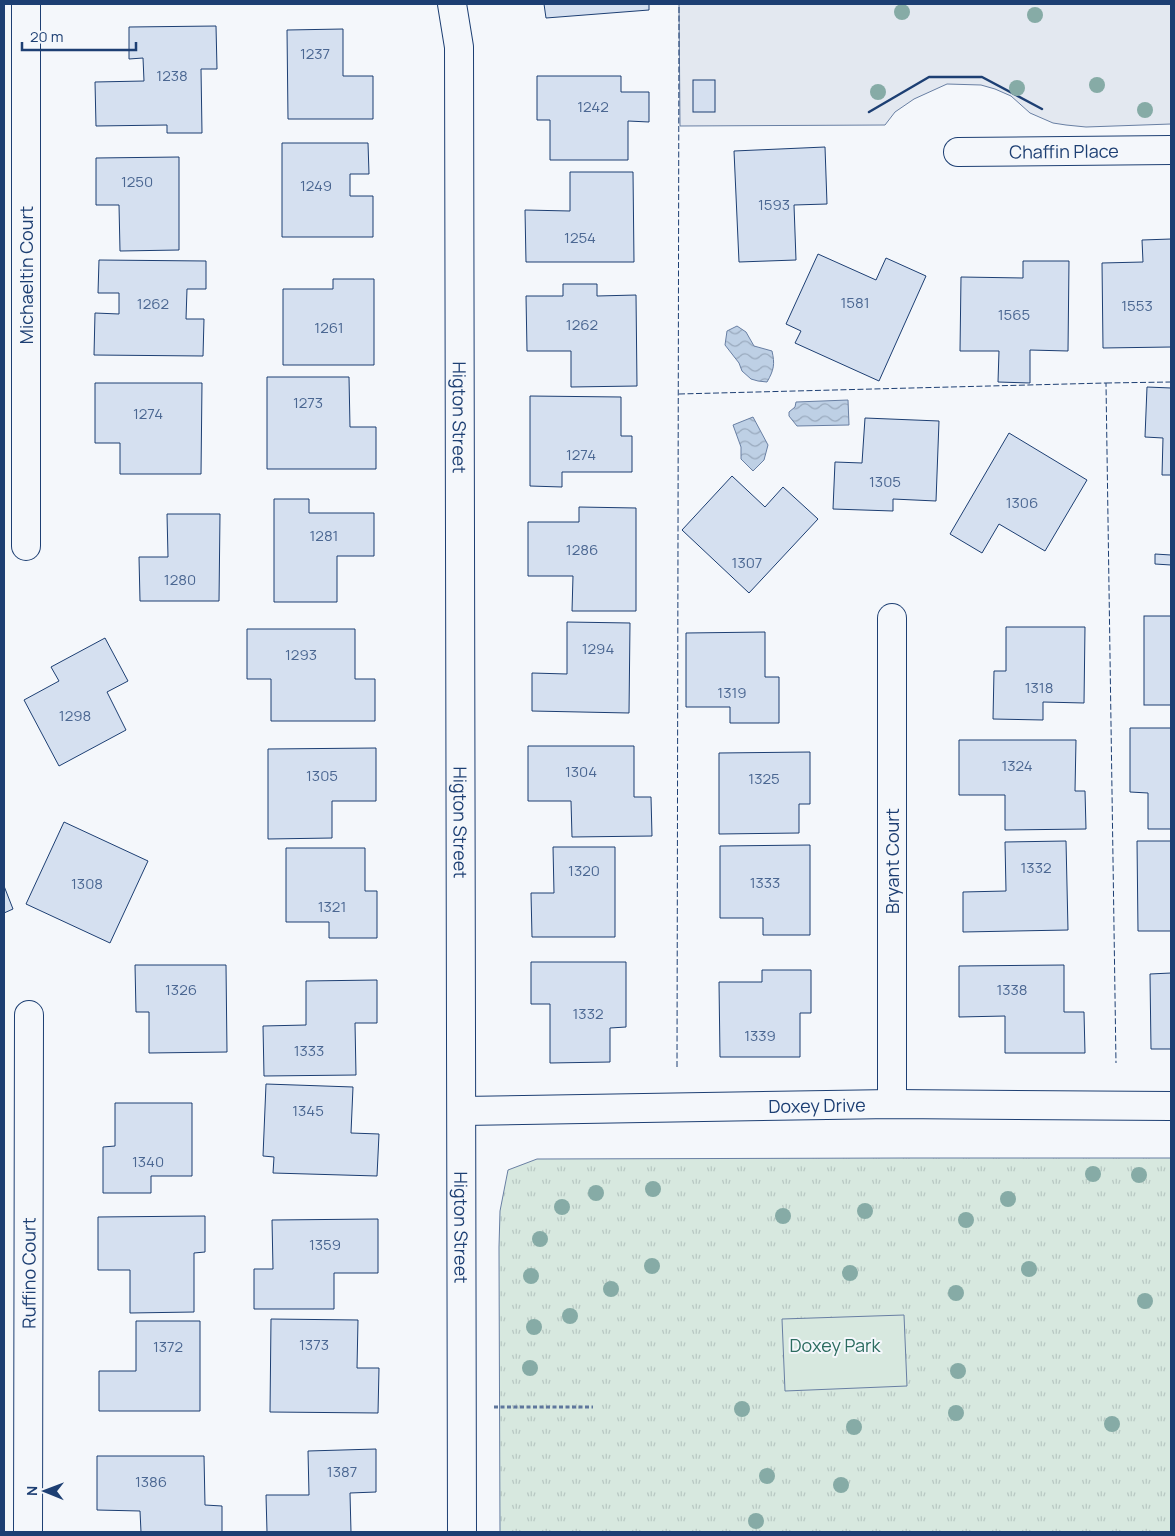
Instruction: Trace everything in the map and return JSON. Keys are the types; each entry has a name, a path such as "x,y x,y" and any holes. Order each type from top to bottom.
{"street":[{"name":"Michaeltin Court","path":"26,4 26,546"},
{"name":"Higton Street","path":"452,4 459,47 462,1532"},
{"name":"Chaffin Place","path":"958,152 1171,150"},
{"name":"Bryant Court","path":"892,618 892,1104"},
{"name":"Ruffino Court","path":"28,1532 29,1015"},
{"name":"Doxey Drive","path":"462,1112 892,1104 1171,1106"}],"path":[{"path":"491,1407 593,1407"}],"green space":[{"name":"Doxey Park","path":"1171,1158 1171,1532 500,1532 499,1247 500,1211 508,1170 537,1159"},
{"path":"904,1315 907,1386 785,1391 782,1319"}],"shaded area":[{"path":"679,4 1171,4 1171,124 1086,127 1053,123 1030,113 1011,96 995,89 981,85 947,84 914,99 895,112 885,125 680,126"}],"water":[{"path":"737,326 746,332 754,346 772,351 773,367 767,382 751,379 742,371 739,363 725,345 727,331"},
{"path":"848,400 849,425 797,426 789,416 789,412 795,407 796,402"},
{"path":"753,417 768,445 764,460 753,471 741,459 741,447 733,425"}],"building":[{"path":"544,4 649,4 649,10 546,18"},
{"path":"216,26 217,69 201,69 202,133 167,133 167,125 96,126 95,82 144,81 143,58 129,59 129,27"},
{"path":"343,29 343,76 373,76 373,119 288,119 287,30"},
{"path":"537,76 621,76 621,92 649,92 649,122 628,121 628,160 550,160 550,120 537,120"},
{"path":"693,80 715,80 715,112 693,112"},
{"path":"282,143 368,143 369,174 350,174 350,196 373,196 373,237 282,237"},
{"path":"825,147 827,204 794,205 796,260 739,262 734,151"},
{"path":"179,157 179,250 120,251 119,205 96,205 96,158"},
{"path":"570,172 633,172 634,262 526,262 525,210 570,211"},
{"path":"1171,239 1171,347 1103,348 1102,263 1143,262 1142,240"},
{"path":"818,254 876,280 886,258 926,276 879,381 795,343 801,331 786,324"},
{"path":"99,260 206,261 206,289 187,289 186,319 204,319 203,356 94,355 95,313 119,314 119,293 98,293"},
{"path":"1023,261 1069,261 1068,351 1030,350 1030,383 998,382 999,351 960,351 961,277 1023,278"},
{"path":"333,279 374,279 374,365 283,365 283,289 333,289"},
{"path":"563,284 597,284 597,296 636,295 637,386 571,387 571,351 527,351 526,296 563,296"},
{"path":"267,377 349,377 350,427 376,427 376,469 267,469"},
{"path":"95,383 202,383 201,474 120,474 120,443 95,443"},
{"path":"1147,387 1171,388 1171,475 1162,475 1163,438 1145,437"},
{"path":"530,396 621,397 621,436 632,436 632,472 562,472 562,487 530,486"},
{"path":"865,418 939,421 936,501 893,499 893,511 833,509 835,462 862,463"},
{"path":"1009,433 1087,480 1045,551 999,524 982,553 950,534"},
{"path":"732,476 765,507 783,487 818,519 749,593 682,530"},
{"path":"274,499 309,499 309,513 374,513 374,556 337,556 337,602 274,602"},
{"path":"579,507 636,508 636,611 572,611 573,576 528,576 528,522 579,522"},
{"path":"167,514 220,514 219,601 140,601 139,557 168,557"},
{"path":"1155,554 1171,555 1171,565 1155,564"},
{"path":"1144,616 1171,616 1171,705 1144,705"},
{"path":"567,622 630,623 629,713 532,711 532,673 567,674"},
{"path":"1006,627 1085,627 1084,703 1043,702 1043,720 993,719 994,671 1006,671"},
{"path":"247,629 355,629 355,679 375,679 375,721 271,721 271,679 247,679"},
{"path":"765,632 765,677 779,677 779,723 730,723 730,707 686,707 686,633"},
{"path":"105,638 128,681 107,692 126,730 59,766 24,700 59,681 51,667"},
{"path":"1130,728 1171,728 1171,829 1148,829 1148,793 1130,792"},
{"path":"959,740 1076,740 1075,791 1085,791 1086,829 1005,830 1005,795 959,795"},
{"path":"528,746 634,746 634,797 651,797 652,836 572,837 571,801 528,801"},
{"path":"376,748 376,801 332,801 332,838 268,839 268,749"},
{"path":"810,752 810,804 799,804 799,833 719,834 719,753"},
{"path":"64,822 148,861 110,943 26,904"},
{"path":"1066,841 1068,930 963,932 963,892 1006,891 1005,842"},
{"path":"1137,841 1171,841 1171,931 1138,931"},
{"path":"810,845 810,935 763,935 763,918 720,918 720,846"},
{"path":"553,847 615,847 615,937 532,937 531,893 554,893"},
{"path":"286,848 365,848 365,891 377,891 377,938 329,938 329,922 286,922"},
{"path":"4,886 13,909 4,913"},
{"path":"531,962 626,962 626,1027 610,1028 610,1062 550,1063 550,1004 531,1004"},
{"path":"135,965 226,965 227,1052 149,1053 149,1012 136,1012"},
{"path":"1064,965 1064,1012 1084,1012 1085,1053 1005,1053 1005,1016 959,1017 959,966"},
{"path":"762,970 811,970 811,1013 800,1013 800,1057 720,1057 719,982 762,982"},
{"path":"1171,973 1171,1049 1151,1049 1150,974"},
{"path":"377,980 377,1023 355,1023 356,1075 264,1076 263,1026 306,1025 306,981"},
{"path":"266,1084 353,1087 351,1133 379,1134 377,1176 273,1173 274,1157 263,1156"},
{"path":"115,1103 192,1103 192,1176 151,1176 151,1193 103,1193 103,1147 115,1146"},
{"path":"205,1216 205,1252 194,1253 194,1312 130,1313 130,1270 98,1270 98,1217"},
{"path":"378,1219 378,1273 334,1273 334,1309 254,1309 254,1269 273,1269 272,1220"},
{"path":"271,1319 358,1320 357,1368 379,1368 378,1413 270,1412"},
{"path":"136,1321 200,1321 200,1411 99,1411 99,1371 136,1371"},
{"path":"376,1449 376,1492 350,1493 351,1532 267,1532 266,1495 309,1495 308,1451"},
{"path":"97,1456 204,1456 205,1505 222,1506 222,1532 141,1532 140,1511 97,1510"}],"fence":[{"path":"677,1067 679,4"},
{"path":"1106,383 1171,382"},
{"path":"679,394 1106,383 1116,1063"}],"wall":[{"path":"869,112 929,77 982,77 1042,109"}]}
